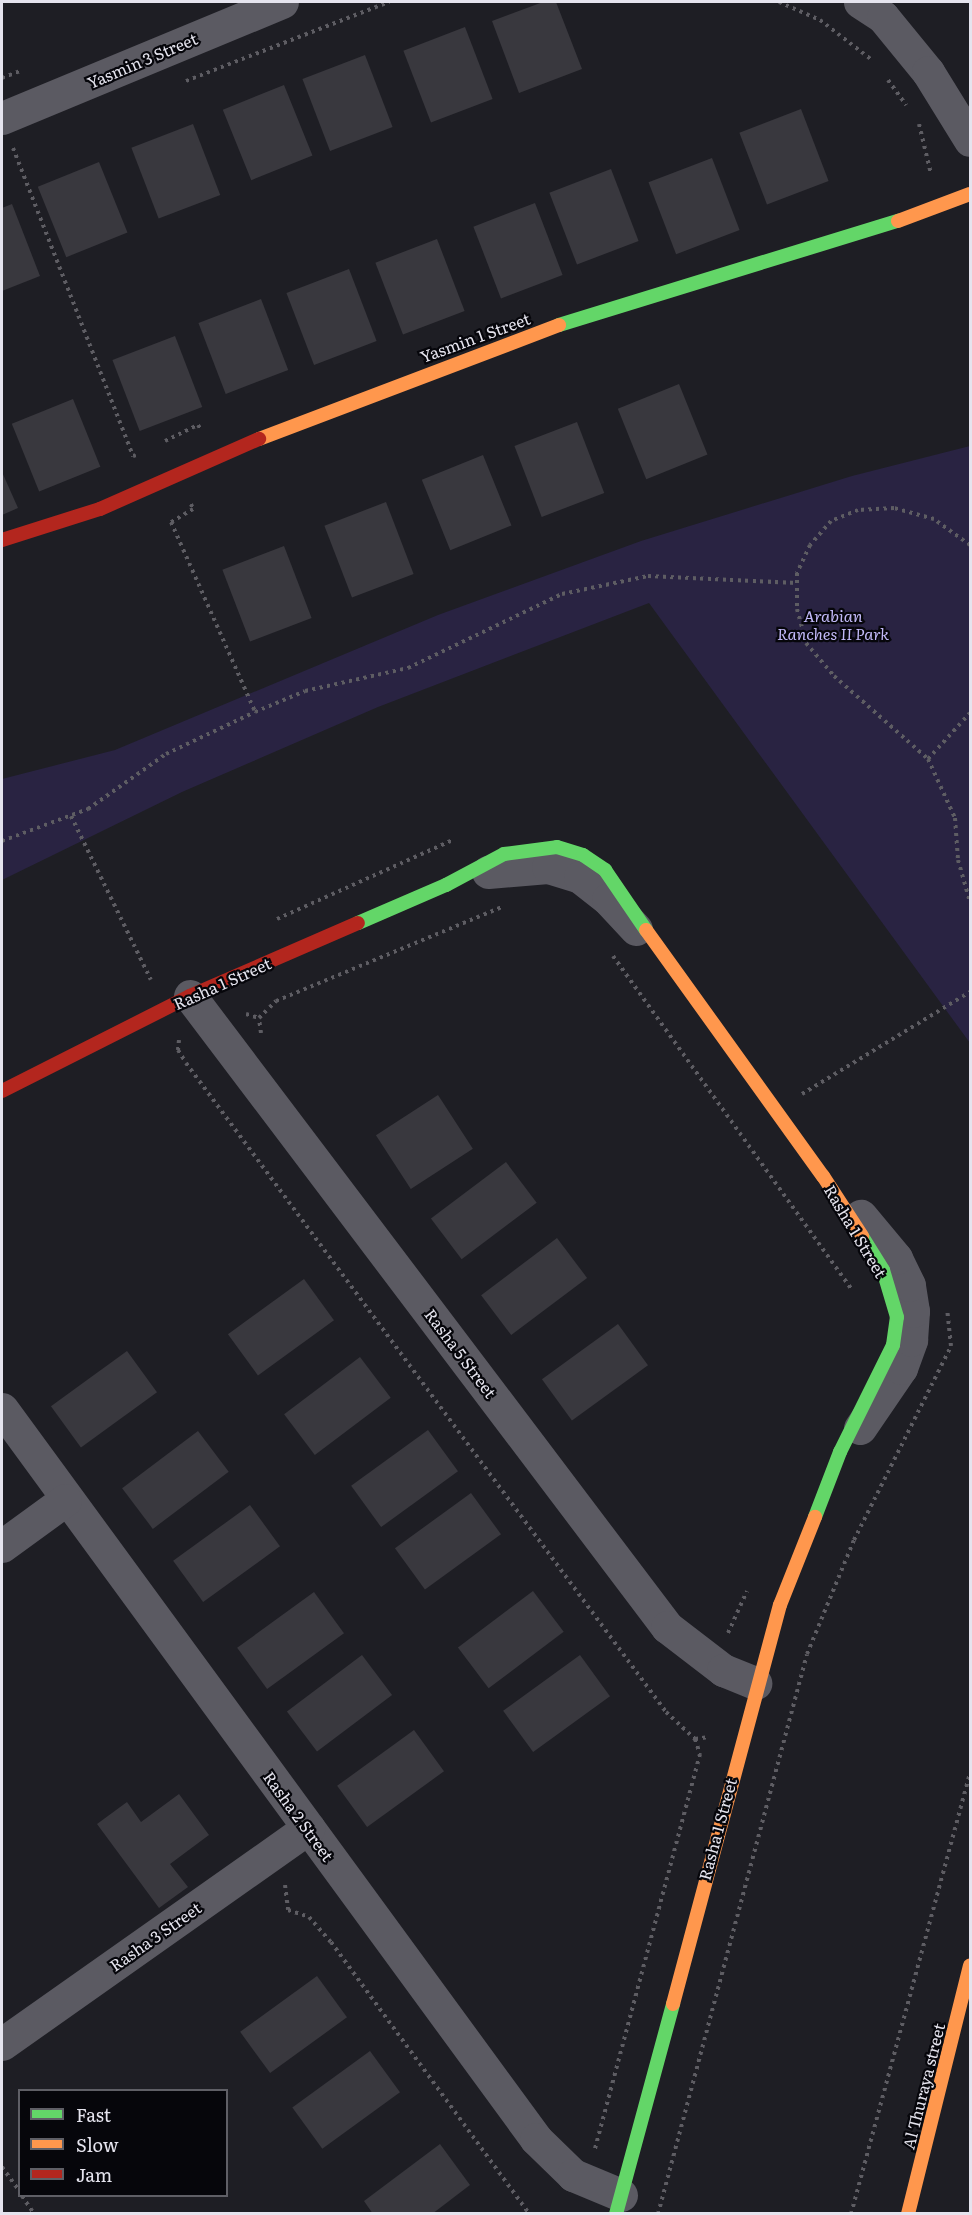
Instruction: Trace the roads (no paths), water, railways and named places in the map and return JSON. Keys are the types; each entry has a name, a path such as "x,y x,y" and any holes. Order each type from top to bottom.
{"street":[{"name":"Yasmin 3 Street","path":"7,132 282,2"},
{"path":"860,2 883,17 928,72 970,140"},
{"name":"Yasmin 1 Street","path":"2,540 100,509 216,458 494,347 970,194"},
{"name":"Rasha 1 Street","path":"2,1091 178,1002 446,885 483,873 548,867 580,877 599,891 658,952 823,1176 896,1258 909,1285 913,1311 911,1340 897,1375 840,1452 780,1605 756,1683 619,2204"},
{"name":"Rasha 5 Street","path":"178,1002 667,1627 723,1671 756,1683"},
{"name":"Rasha 2 Street","path":"2,1409 65,1500 536,2139 573,2175 619,2204"},
{"path":"2,1546 65,1500"},
{"name":"Rasha 3 Street","path":"2,2044 308,1828"},
{"name":"Al Thuraya street","path":"908,2214 970,1966"}],"park label":[{"name":"Arabian Ranches II Park","path":"833,624"}]}
